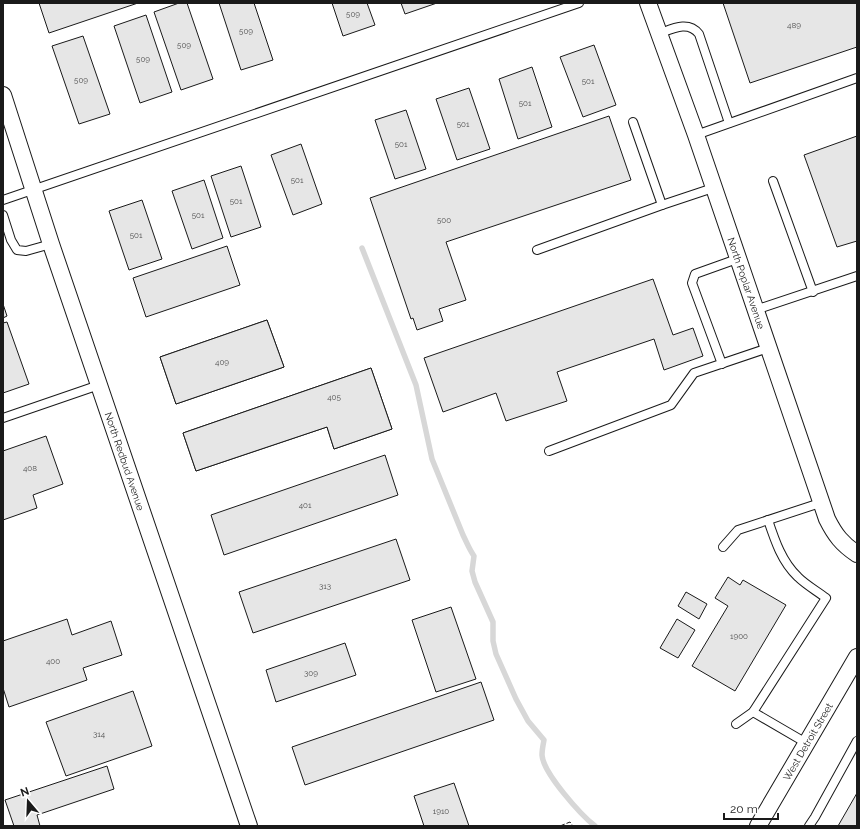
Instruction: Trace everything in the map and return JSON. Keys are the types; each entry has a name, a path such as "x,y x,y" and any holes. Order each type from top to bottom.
{"street":[{"name":"North Poplar Avenue","path":"648,3 696,135 820,503 835,534 847,547 857,554"},
{"name":"North Redbud Avenue","path":"3,95 11,129 34,190 249,826"},
{"name":"West Detroit Street","path":"758,826 808,744 857,657"}],"lane":[{"path":"3,200 578,3"},
{"path":"658,34 684,26 695,29 699,34 729,123"},
{"path":"696,135 857,78"},
{"path":"633,122 662,205"},
{"path":"773,181 813,292"},
{"path":"537,250 713,188"},
{"path":"3,215 11,240 17,250 26,251 51,244"},
{"path":"722,364 692,283 695,274 737,259"},
{"path":"755,310 813,292 857,276"},
{"path":"549,451 671,405 694,373 768,348"},
{"path":"3,418 99,384"},
{"path":"723,547 738,530 820,503"},
{"path":"736,724 753,712 826,598 798,577 783,559 768,520"},
{"path":"753,712 808,744"},
{"path":"809,826 816,817 857,741"}],"building":[{"path":"39,3 138,3 49,33"},
{"path":"179,3 187,3 213,79 181,90 154,12"},
{"path":"219,3 254,3 273,60 241,70"},
{"path":"332,3 367,3 375,25 343,36"},
{"path":"401,3 437,3 405,14"},
{"path":"723,3 857,3 857,47 750,83"},
{"path":"146,15 172,92 140,103 114,26"},
{"path":"83,36 110,114 79,124 52,46"},
{"path":"594,45 616,105 583,117 560,57"},
{"path":"532,67 552,127 518,139 499,79"},
{"path":"469,88 490,149 457,160 436,99"},
{"path":"406,110 426,169 395,179 375,120"},
{"path":"609,116 631,180 446,242 466,300 439,309 443,321 417,330 413,318 411,319 370,198"},
{"path":"857,136 857,241 837,247 804,155"},
{"path":"301,144 322,204 293,215 271,155"},
{"path":"241,166 261,227 231,237 211,176"},
{"path":"204,180 223,238 192,249 172,191"},
{"path":"142,200 162,259 129,270 109,211"},
{"path":"227,246 240,285 146,317 133,278"},
{"path":"653,279 673,335 693,328 703,356 664,370 654,339 557,372 567,401 506,421 496,393 443,412 424,358"},
{"path":"3,304 7,316 3,318"},
{"path":"267,320 284,367 176,404 160,357"},
{"path":"267,320 284,367 176,404 160,357"},
{"path":"7,322 29,384 3,393 3,323"},
{"path":"371,368 392,429 334,449 327,427 196,471 183,433"},
{"path":"371,368 392,429 334,449 327,427 196,471 183,433"},
{"path":"46,436 63,484 33,495 37,508 3,520 3,451"},
{"path":"385,455 398,495 224,555 211,515"},
{"path":"396,539 410,580 253,633 239,592"},
{"path":"728,577 740,585 743,580 786,605 735,691 692,666 728,606 715,598"},
{"path":"686,592 707,604 699,619 678,606"},
{"path":"451,607 476,679 436,692 412,620"},
{"path":"67,619 72,635 111,621 122,655 83,668 87,680 9,707 3,688 3,641"},
{"path":"677,619 695,630 678,658 660,648"},
{"path":"345,643 356,675 276,702 266,670"},
{"path":"481,682 494,720 305,785 292,747"},
{"path":"133,691 152,746 66,776 46,722"},
{"path":"107,766 114,789 37,815 40,826 14,826 5,800"},
{"path":"454,783 469,826 424,826 414,796"},
{"path":"857,793 857,826 838,826"}],"waterway":[{"path":"362,248 416,385 432,459 463,535 474,556 472,571 475,582 493,622 493,641 496,654 516,699 528,721 544,740 542,755 549,772 572,803 595,826"}],"fence":[{"path":"560,826 570,822 573,826"}]}
